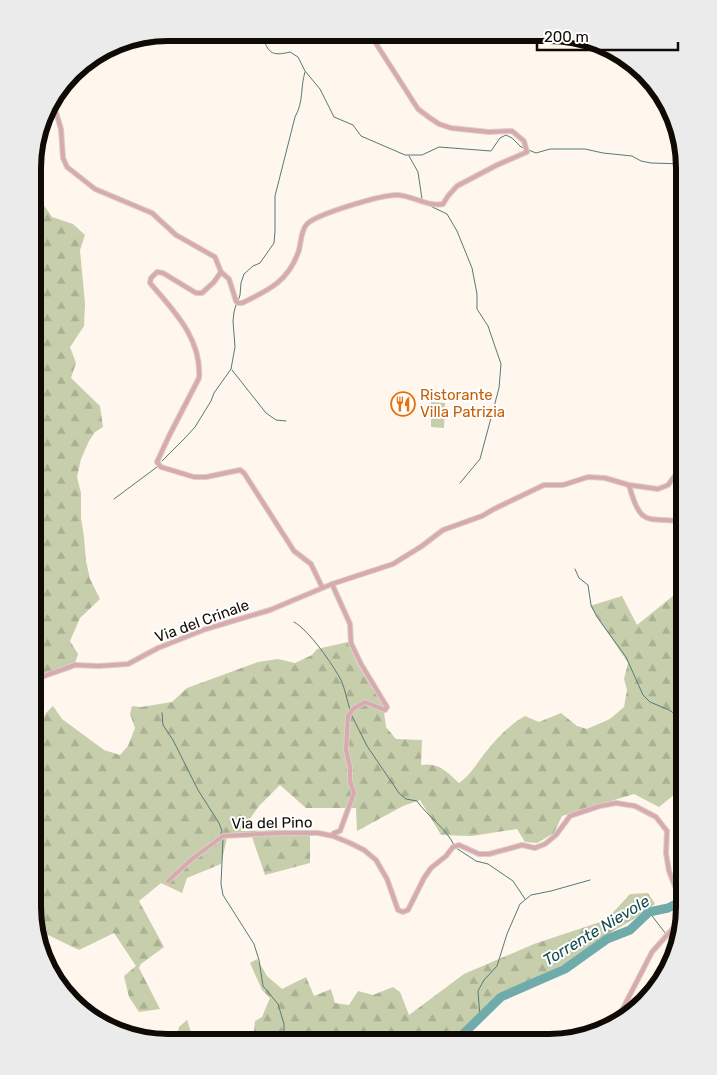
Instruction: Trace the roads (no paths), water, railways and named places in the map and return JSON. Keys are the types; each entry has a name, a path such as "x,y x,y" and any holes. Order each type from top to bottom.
{"street":[{"path":"55,110 61,129 63,158 68,167 94,189 152,213 176,235 215,257 221,272 230,279 236,301 242,303 270,289 290,269 299,249 303,230 308,223 353,205 395,195 429,203 443,204 458,186 497,165 528,152 524,141 512,131 474,131 451,128 439,124 430,118 418,109 376,41"},
{"path":"221,272 214,282 202,293 196,293 163,273 157,272 150,283 191,334 200,368 199,378 168,436 157,462 161,467 194,477 206,477 240,470 244,473 294,551 311,564 322,588"},
{"name":"Via del Crinale","path":"41,677 74,665 128,664 158,648 206,630 270,610 332,584 393,564 443,530 482,516 494,508 544,485 564,485 588,477 605,478 658,489 668,485 676,474"},
{"path":"628,484 636,506 646,518 676,521"},
{"name":"Via del Pino","path":"332,584 350,624 351,643 361,664 388,707 385,710 365,702 353,709 348,716 346,750 350,767 350,781 354,793 340,830 332,836"},
{"name":"Via del Pino","path":"168,881 192,859 223,836 318,833 332,836 364,850 376,860 387,879 398,910 403,912 408,910 431,868 446,856 453,847 459,845 479,854 489,854 522,845 535,848 545,844 556,835 570,816 616,803 635,806 656,817 667,831 666,853 669,871 675,886"},
{"name":"Via del Pino","path":"622,1010 652,952 673,928"}],"waterway":[{"path":"265,42 271,52 278,54 290,52 298,57 305,71 320,89 334,117 353,125 361,136 405,155 422,155 439,147 491,151 500,138 506,135 521,147 536,153 550,149 585,149 632,156 641,161 651,163 675,164"},
{"path":"238,301 244,274 260,263 274,243 275,196 295,117 300,105 305,72"},
{"path":"409,156 418,172 422,199"},
{"path":"424,203 447,214 457,231 472,268 477,294 477,309 488,326 501,364 499,388 480,459 460,483"},
{"path":"162,461 195,427 214,393 231,369 235,347 233,321 236,305"},
{"path":"232,370 266,413 276,420 286,421"},
{"path":"114,499 157,467"},
{"path":"575,569 579,578 588,585 591,605 597,617 626,657 643,695 650,702 675,714"},
{"path":"294,622 307,632 320,648 341,680 350,710"},
{"path":"162,713 163,725 173,740 198,790 219,823 222,831 220,836 223,839 221,884 223,895 254,944 259,960 263,986 278,1004 284,1024 284,1034"},
{"path":"351,714 367,746 399,793 406,799 417,801 446,833 454,845"},
{"path":"456,848 476,861 488,864 513,881 525,899"},
{"path":"480,1018 478,991 484,980 497,966 507,934 520,904 531,895 590,880"},
{"name":"Torrente Nievole","path":"463,1034 501,997 565,969 607,939 630,930 649,912 675,904"},
{"path":"649,912 666,934"}],"place":[{"name":"Ristorante Villa Patrizia","path":"403,404"}]}
